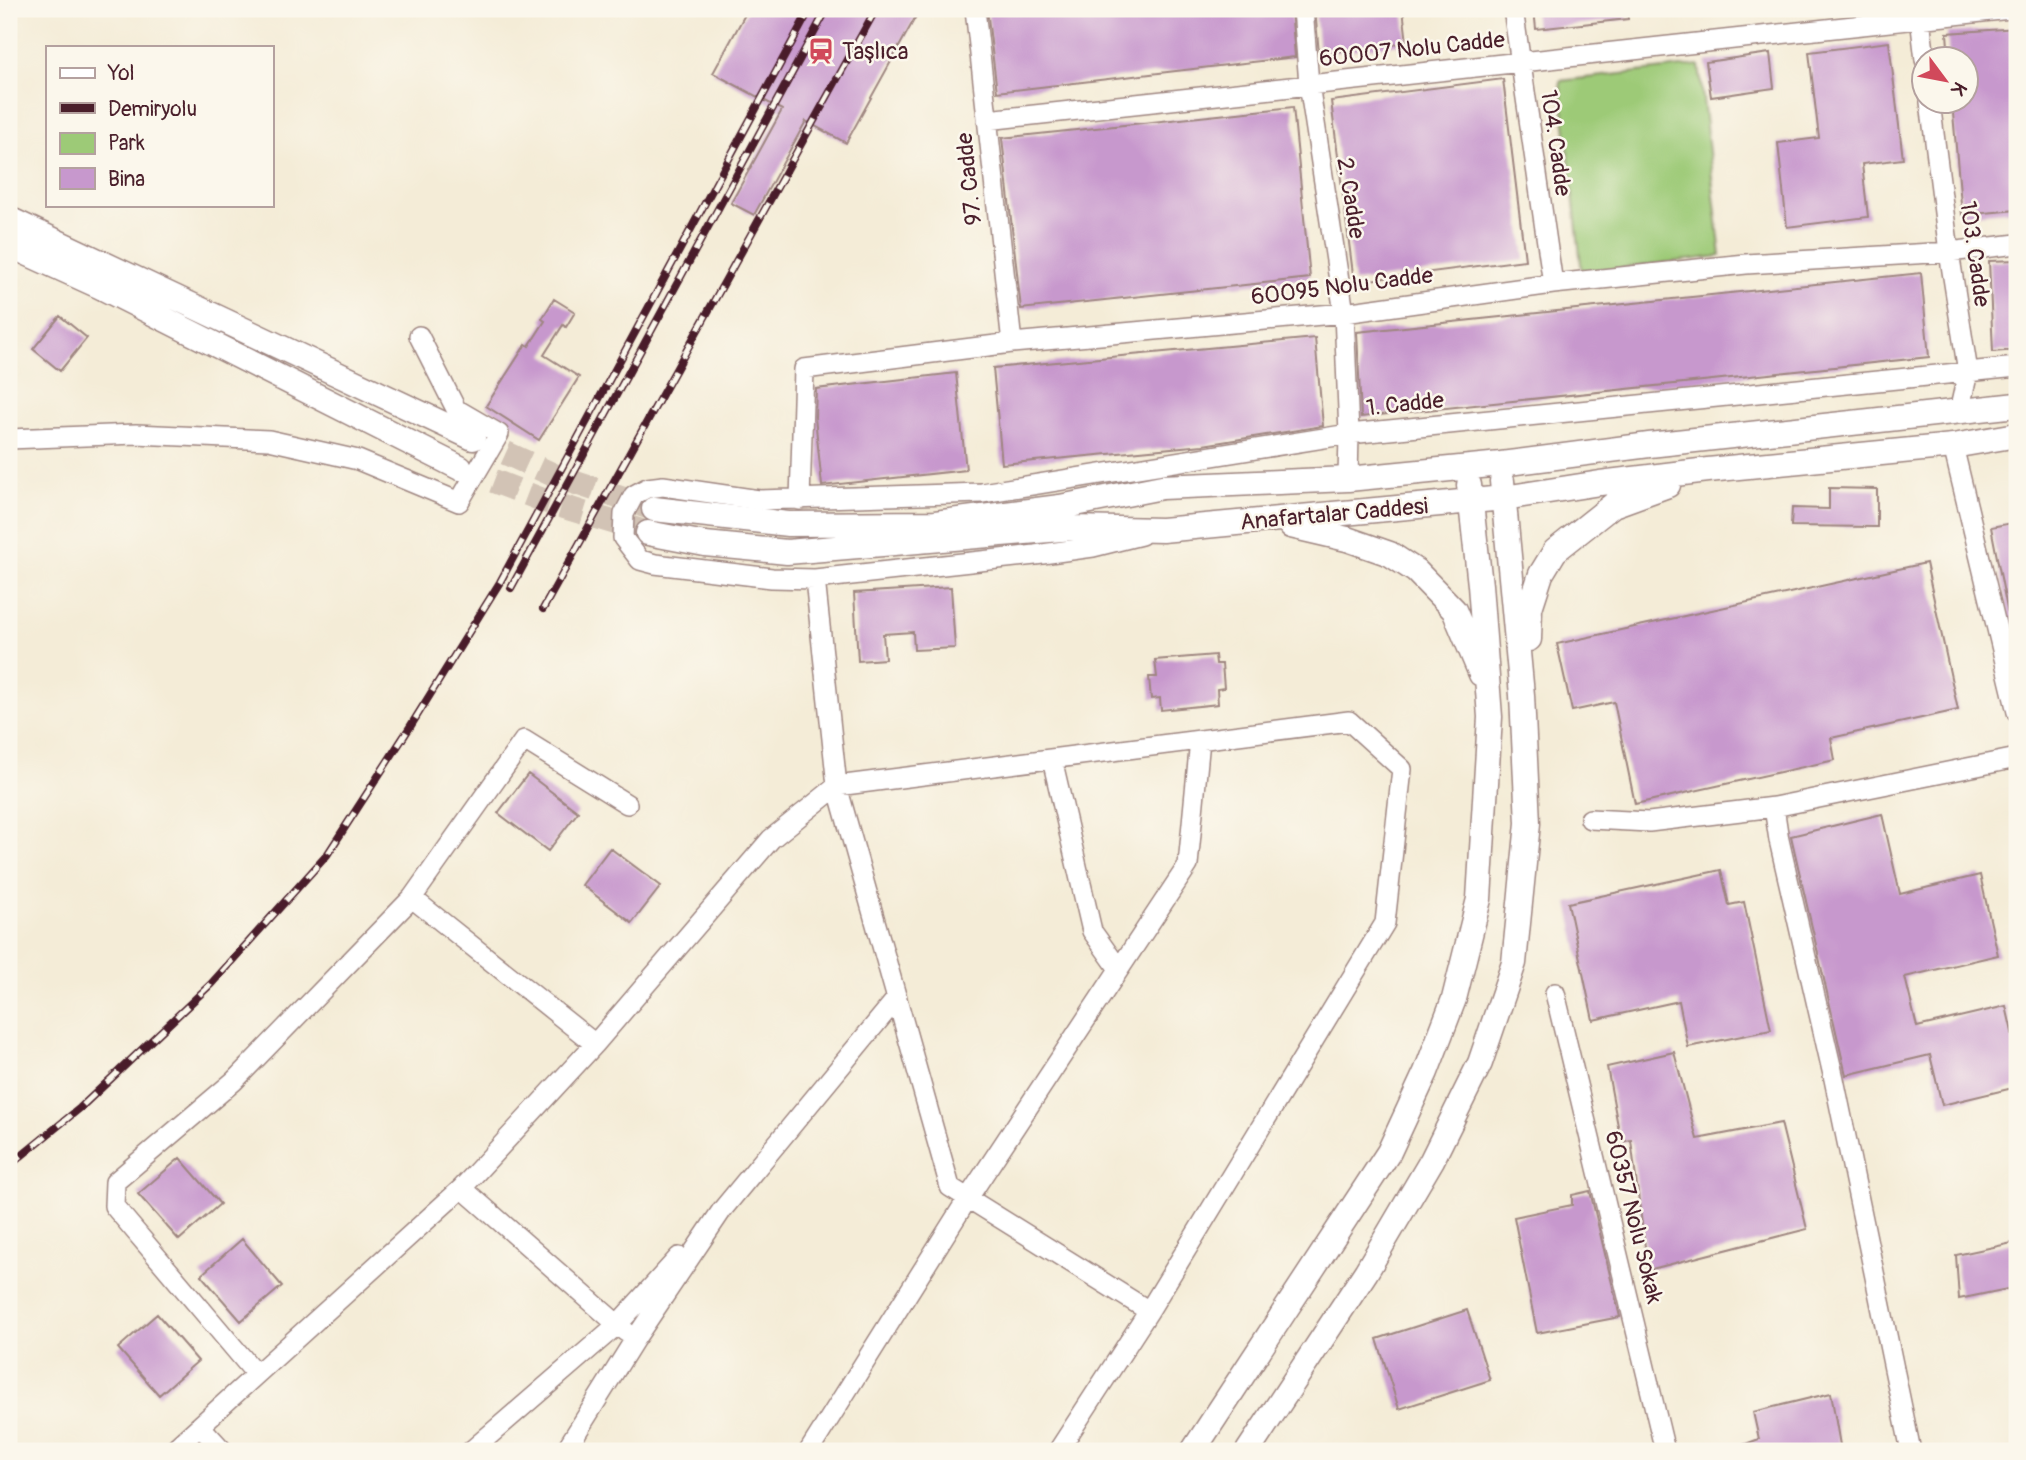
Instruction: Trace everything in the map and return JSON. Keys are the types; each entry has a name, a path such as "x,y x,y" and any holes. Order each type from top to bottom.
{"main road":[{"path":"9,219 473,438"},
{"path":"9,245 99,286 460,468"},
{"name":"Anafartalar Caddesi","path":"2017,405 1348,479 1162,487 1060,507 934,523 651,521 705,544 787,552 1073,528 1163,530 1504,498 1600,483 1953,446 2017,435"},
{"path":"1248,1451 1366,1272 1432,1160 1480,1063 1514,963 1528,823 1522,695 1501,464"},
{"path":"1194,1451 1389,1152 1426,1072 1454,999 1479,899 1490,717 1467,467"},
{"path":"1522,695 1530,608 1541,574 1555,551 1613,505 1708,470"},
{"path":"1270,521 1347,539 1390,554 1416,571 1454,610 1489,693"}],"street":[{"name":"97. Cadde","path":"975,9 1012,343"},
{"name":"2. Cadde","path":"1304,9 1309,85 1344,313 1348,479"},
{"name":"104. Cadde","path":"1513,9 1553,284"},
{"name":"60007 Nolu Cadde","path":"987,120 1919,14 2010,9"},
{"path":"1919,14 1923,46"},
{"name":"103. Cadde","path":"1932,116 1968,372 1959,412"},
{"name":"60095 Nolu Cadde","path":"800,500 804,369 1012,343 1344,313 1553,284 1746,264 1949,252 2017,244"},
{"path":"9,439 136,434 269,440 358,460 459,502 499,434 456,409 419,336"},
{"name":"1. Cadde","path":"815,579 772,578 640,560 623,538 624,514 634,495 646,488 663,486 759,500 982,493 1349,434 2017,367"},
{"path":"1953,446 2017,712"},
{"path":"1149,1311 950,1187 837,786 815,579 1093,547 1163,530"},
{"path":"172,1451 462,1188 595,1044 771,839 837,786 1349,721 1402,769 1385,923 1149,1311 1058,1451"},
{"path":"256,1374 114,1206 115,1182 234,1081 412,898 524,740 627,804"},
{"path":"808,1451 968,1198 1188,864 1200,740"},
{"path":"1590,819 1649,822 1774,807 2017,758"},
{"path":"1052,759 1092,931 1119,969"},
{"path":"1774,807 1911,1451"},
{"path":"412,898 595,1044"},
{"name":"60357 Nolu Sokak","path":"1555,993 1665,1451"},
{"path":"471,1451 618,1324 723,1210 897,998"},
{"path":"462,1188 635,1339"},
{"path":"565,1451 635,1339 723,1210"},
{"path":"200,1426 223,1451"}],"green space":[{"path":"1699,65 1721,256 1582,273 1560,81"}],"building":[{"name":"Taşlıca","path":"748,9 920,9 846,143 806,121 754,215 731,203 782,110 713,73"},
{"path":"987,9 1291,9 1295,57 997,92"},
{"path":"1315,9 1403,9 1407,43 1319,54"},
{"path":"1534,9 1627,9 1628,19 1536,29"},
{"path":"2017,28 2017,210 1962,215 1953,116 1980,116 1980,46 1948,46 1947,33"},
{"path":"1889,42 1903,159 1862,164 1868,217 1787,227 1778,143 1819,138 1809,52"},
{"path":"1770,53 1774,88 1711,97 1706,62"},
{"path":"1503,79 1525,260 1354,282 1331,101"},
{"path":"1293,107 1310,278 1021,309 1002,138"},
{"path":"2017,260 2017,350 1993,352 1989,261"},
{"path":"1921,273 1929,357 1361,417 1357,332"},
{"path":"554,299 575,312 566,327 563,325 544,355 579,377 539,440 486,406 526,344 529,346 545,321 542,319"},
{"path":"60,316 87,338 60,371 33,349"},
{"path":"1315,338 1323,426 1203,445 1002,464 993,368"},
{"path":"956,373 966,470 822,486 815,417 816,389"},
{"path":"1829,488 1877,489 1877,527 1791,526 1792,508 1829,509"},
{"path":"2017,522 2017,624 2010,624 1991,527"},
{"path":"1926,563 1958,710 1831,738 1835,760 1635,804 1614,702 1572,711 1557,644"},
{"path":"951,587 955,648 914,650 913,632 883,634 885,659 858,661 854,593"},
{"path":"1215,655 1216,664 1222,664 1224,688 1217,689 1218,704 1161,710 1160,698 1151,699 1149,677 1157,677 1155,660"},
{"path":"528,774 578,812 548,851 498,813"},
{"path":"1882,814 1900,894 1980,875 1998,955 1905,977 1917,1027 2006,1006 2017,1054 2017,1087 1942,1105 1930,1055 1846,1075 1791,836"},
{"path":"610,848 661,886 632,923 582,885"},
{"path":"1721,870 1729,905 1744,902 1771,1030 1688,1047 1679,1001 1593,1020 1568,903"},
{"path":"1674,1052 1697,1139 1781,1123 1807,1229 1648,1270 1631,1140 1621,1142 1607,1067"},
{"path":"180,1158 220,1204 179,1240 138,1194"},
{"path":"1590,1191 1620,1317 1537,1333 1514,1217 1572,1205 1572,1195"},
{"path":"242,1239 282,1286 241,1321 201,1275"},
{"path":"2017,1242 2017,1287 1959,1299 1956,1255"},
{"path":"1467,1310 1490,1380 1399,1409 1377,1339"},
{"path":"157,1314 198,1361 159,1395 118,1348"},
{"path":"1831,1393 1841,1451 1732,1451 1759,1439 1753,1412"}],"tunnel":[{"path":"473,438 558,477 654,509"},
{"path":"460,468 548,502 648,533"}],"railway":[{"path":"9,1166 80,1108 211,984 327,855 500,582 810,9"},
{"path":"511,588 827,9"},
{"path":"543,609 876,9"}],"place":[{"name":"Taşlıca","path":"821,51"}]}
